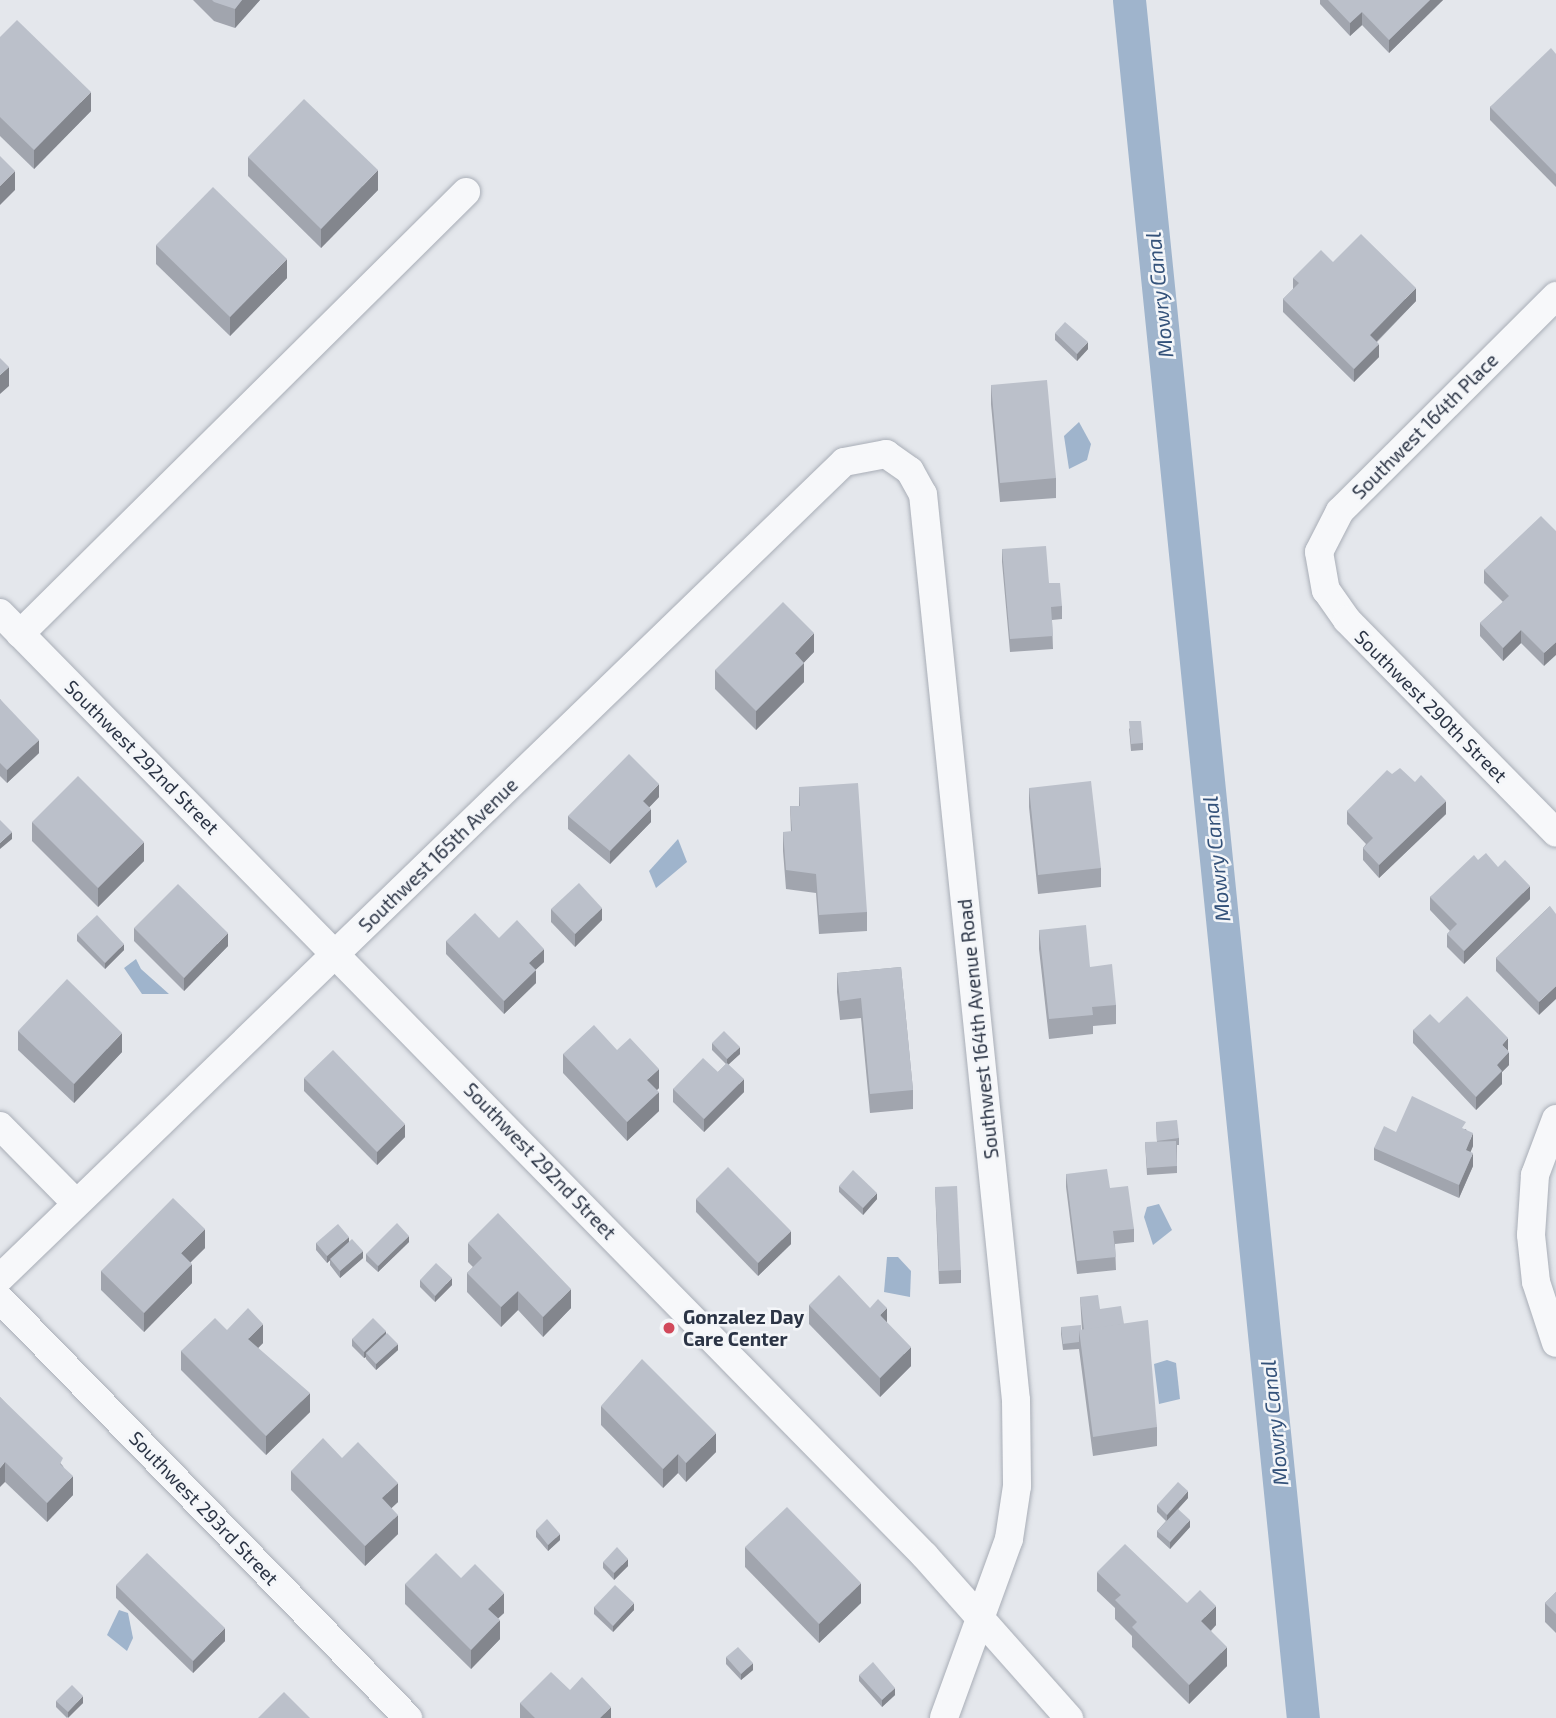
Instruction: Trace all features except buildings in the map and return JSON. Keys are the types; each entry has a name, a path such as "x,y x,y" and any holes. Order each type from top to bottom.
{"street":[{"path":"20,634 466,192"},
{"name":"Southwest 164th Place","path":"1319,569 1326,530 1340,511 1556,296"},
{"name":"Southwest 165th Avenue","path":"0,1278 844,462 886,454"},
{"name":"Southwest 164th Avenue Road","path":"886,454 910,471 923,494 1016,1400 1014,1514 982,1616 944,1718"},
{"name":"Southwest 290th Street","path":"1319,569 1347,621 1556,833"},
{"name":"Southwest 292nd Street","path":"0,613 337,953 982,1616 1016,1665 1069,1718"},
{"path":"1556,1119 1535,1175 1531,1235 1536,1282 1556,1343"},
{"path":"0,1126 76,1203"},
{"name":"Southwest 293rd Street","path":"0,1298 408,1718"}],"water":[{"path":"1079,422 1091,444 1087,460 1069,469 1064,436"},
{"path":"678,839 687,862 656,888 649,871"},
{"path":"136,959 141,969 169,994 142,994 124,968"},
{"path":"1159,1204 1172,1230 1153,1245 1144,1217 1147,1207"},
{"path":"887,1257 898,1257 911,1271 910,1297 884,1292"},
{"path":"1167,1360 1176,1363 1180,1399 1159,1404 1154,1364"},
{"path":"119,1610 128,1613 133,1638 127,1651 107,1635"}],"waterway":[{"name":"Mowry Canal","path":"1129,0 1303,1718"}],"place":[{"name":"Gonzalez Day Care Center","path":"669,1328"}]}
